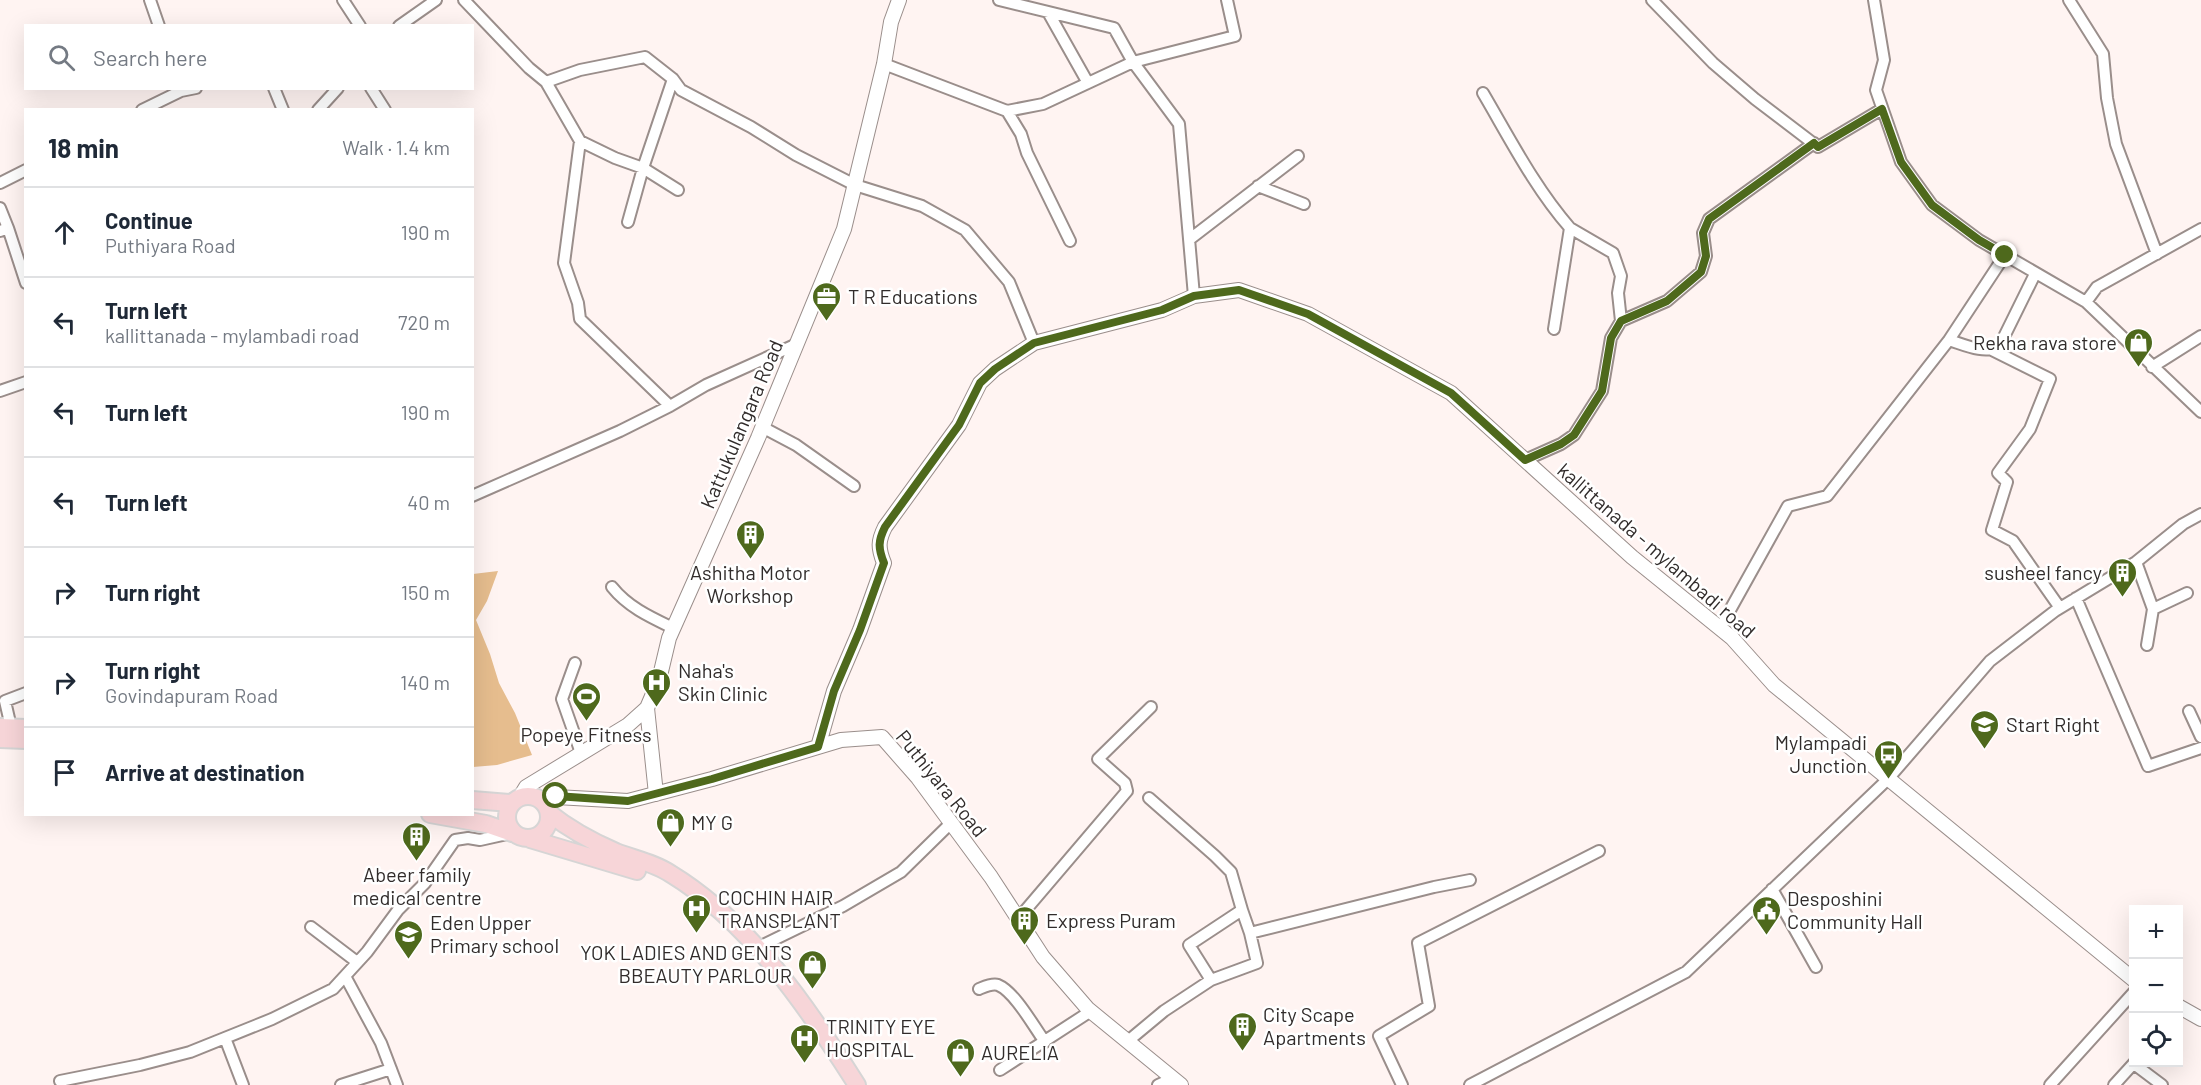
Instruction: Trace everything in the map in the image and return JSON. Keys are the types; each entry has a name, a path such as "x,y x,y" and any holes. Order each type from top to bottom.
{"main road":[{"path":"9,730 24,739"},
{"path":"474,800 516,800 528,796 591,840 671,873 704,897 757,948 805,1008 856,1085"},
{"path":"512,833 506,819 516,800"},
{"path":"530,839 539,836 546,829 549,821 544,806"},
{"path":"441,816 486,824 523,838 655,876 697,905 731,936 773,984 808,1030 844,1085"}],"street":[{"path":"150,0 158,24"},
{"path":"343,0 359,24"},
{"path":"402,24 436,0"},
{"path":"464,0 529,68 546,82 580,141 615,158 643,168 678,190"},
{"name":"Kattukulangara Road","path":"516,800 526,787 628,725 646,708 659,680 673,628 762,427 844,229 884,64 891,22 899,0"},
{"path":"999,0 1114,28 1133,62 1179,124 1194,296"},
{"path":"884,64 1007,111 1042,104 1133,62 1235,36 1227,0"},
{"path":"1652,0 1713,63 1755,99 1818,147 1882,109"},
{"path":"1874,0 1884,60 1876,90 1901,162 1932,205 1979,240 2086,302 2201,412"},
{"path":"2069,0 2103,54 2107,98 2116,144 2157,254"},
{"path":"1048,12 1088,83"},
{"path":"546,82 580,70 645,57 673,79 681,90 751,127 796,155 855,185 922,206 965,230 1009,282 1034,343"},
{"path":"628,222 643,168 673,79"},
{"path":"146,108 180,90"},
{"path":"274,90 281,108"},
{"path":"320,108 336,90"},
{"path":"373,90 385,108"},
{"path":"1484,93 1518,154 1555,211 1570,228 1613,253 1621,276 1618,293 1621,321"},
{"path":"1007,111 1021,134 1027,153 1070,241"},
{"path":"580,141 564,263 578,303 580,319 670,406"},
{"path":"1525,460 1561,444 1574,435 1602,391 1611,338 1621,321 1667,301 1701,272 1706,256 1703,233 1709,219 1814,143"},
{"path":"1190,239 1298,156"},
{"path":"0,183 24,171"},
{"path":"1258,186 1304,204"},
{"path":"0,208 4,229 24,278"},
{"path":"1554,329 1570,228"},
{"path":"2086,302 2097,287 2201,229"},
{"path":"1720,628 1788,506 1827,496 1949,340 2005,255"},
{"path":"1949,340 1982,350 1999,347 2035,274"},
{"name":"kallittanada - mylambadi road","path":"818,747 834,691 860,630 884,563 878,550 878,541 885,527 959,425 980,383 995,369 1034,343 1162,310 1194,296 1239,290 1308,314 1451,393 1632,557 1732,638 1774,684 2129,977"},
{"path":"2152,367 2201,336"},
{"path":"474,495 559,459 670,406 706,385 797,344"},
{"path":"1992,350 2050,379 2030,429 1998,473 2007,482 1992,530 2013,542 2060,608"},
{"path":"0,391 24,383"},
{"path":"762,427 796,445 854,486"},
{"path":"1470,1085 1686,972 1888,779 1990,661 2060,608 2136,562 2183,524 2201,514"},
{"path":"2136,562 2153,609 2147,645"},
{"path":"612,587 621,598 647,616 673,628"},
{"path":"2153,609 2187,593"},
{"path":"2076,598 2148,766 2201,748"},
{"path":"575,663 562,699 581,753"},
{"path":"9,730 5,701 24,694"},
{"path":"1018,919 1127,791 1125,783 1098,759 1151,707"},
{"path":"646,708 656,794"},
{"path":"2189,711 2201,737"},
{"name":"Puthiyara Road","path":"544,806 556,796 628,801 841,740 882,736 918,778 991,877 1043,957 1091,1011 1177,1082"},
{"path":"1128,1041 1164,1011 1211,980 1257,963 1231,872 1149,798"},
{"path":"757,948 843,906 901,872 951,823"},
{"path":"60,1081 175,1057 272,1019 333,989 398,910 425,883 455,840 468,838 480,840 512,833"},
{"path":"1402,1085 1378,1036 1429,1006 1418,943 1599,851"},
{"path":"1250,933 1470,880"},
{"path":"1772,890 1816,967"},
{"path":"1211,980 1189,945 1242,910"},
{"path":"311,927 357,962"},
{"path":"345,976 381,1043 397,1085"},
{"path":"979,989 997,985 1006,991 1019,1005 1045,1042"},
{"path":"2050,1085 2129,996"},
{"path":"2183,1009 2201,1019"},
{"path":"1000,1070 1091,1011"},
{"path":"225,1038 243,1085"},
{"path":"2114,1085 2130,1067"},
{"path":"2139,1067 2162,1085"},
{"path":"341,1085 391,1069"},
{"path":"1158,1085 1177,1082"}],"shaded area":[{"path":"498,571 487,601 476,620 499,683 515,713 532,755 497,765 474,767 474,574"}],"place":[{"name":"T R Educations","path":"827,322"},
{"name":"Rekha rava store","path":"2138,368"},
{"name":"Ashitha Motor Workshop","path":"750,560"},
{"name":"susheel fancy","path":"2123,598"},
{"name":"Naha's Skin Clinic","path":"657,708"},
{"name":"Popeye Fitness","path":"586,722"},
{"name":"Start Right","path":"1985,750"},
{"name":"Mylampadi Junction","path":"1888,780"},
{"name":"MY G","path":"670,848"},
{"name":"Abeer family medical centre","path":"417,862"},
{"name":"COCHIN HAIR TRANSPLANT","path":"697,934"},
{"name":"Desposhini Community Hall","path":"1766,936"},
{"name":"Express Puram","path":"1025,946"},
{"name":"Eden Upper Primary school","path":"409,960"},
{"name":"YOK LADIES AND GENTS BBEAUTY PARLOUR","path":"813,990"},
{"name":"City Scape Apartments","path":"1242,1052"},
{"name":"TRINITY EYE HOSPITAL","path":"805,1064"},
{"name":"AURELIA","path":"960,1078"}],"route":[{"path":"556,796 628,801 712,779 818,747 834,691 860,630 884,563 878,550 878,541 885,527 959,425 980,383 995,369 1034,343 1162,310 1194,296 1239,290 1308,314 1451,393 1525,460 1561,444 1574,435 1602,391 1611,338 1621,321 1667,301 1701,272 1706,256 1703,233 1709,219 1814,143 1818,147 1882,109 1901,162 1932,205 1979,240 2005,255"}]}
